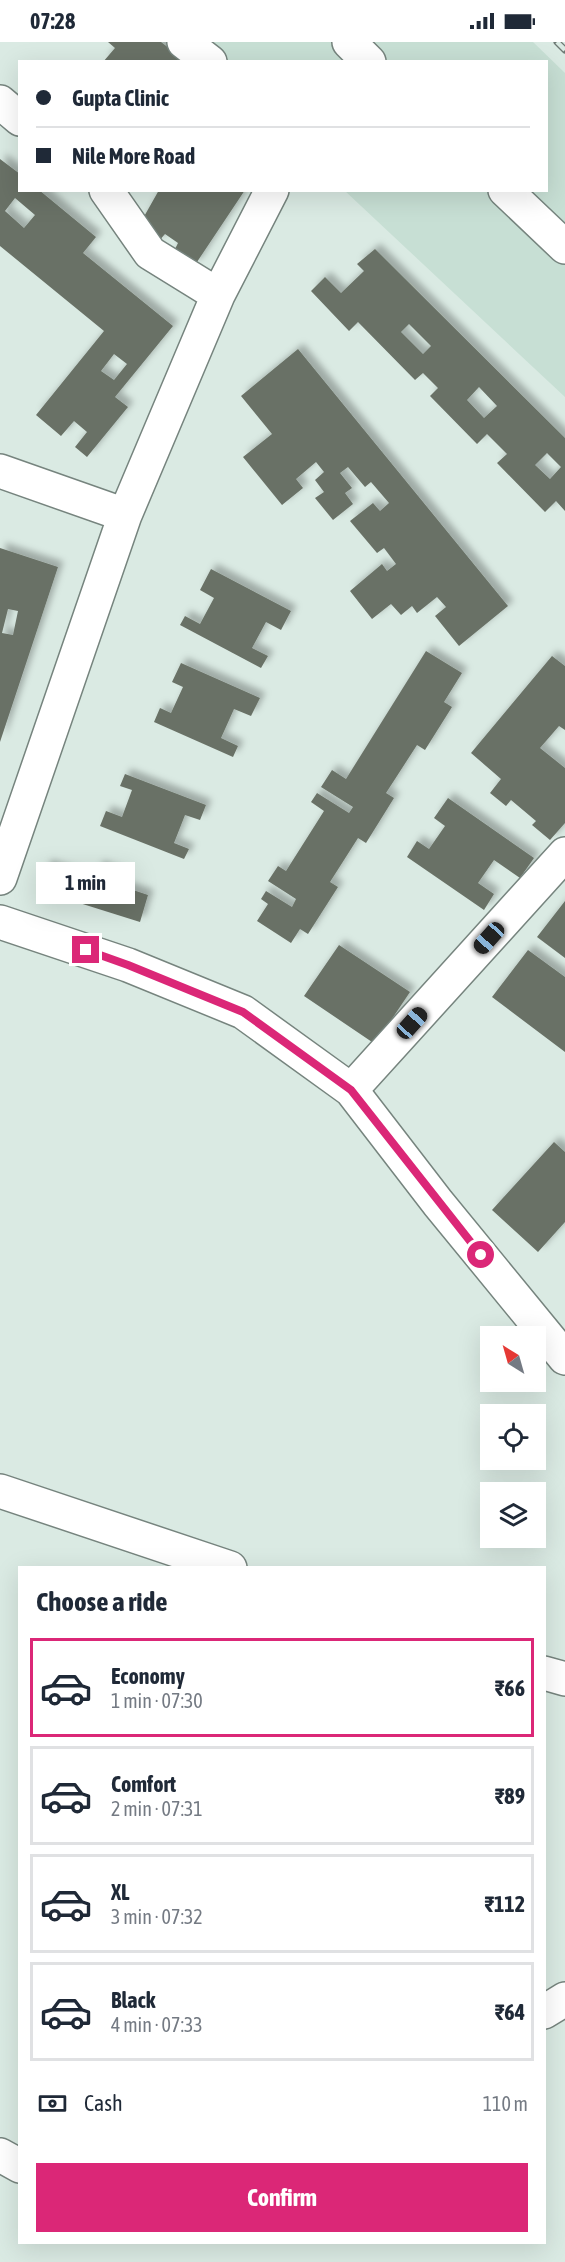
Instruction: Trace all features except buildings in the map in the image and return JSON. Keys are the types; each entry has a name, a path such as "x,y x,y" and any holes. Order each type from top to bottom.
{"street":[{"path":"184,42 207,60"},
{"path":"349,42 367,60"},
{"path":"0,102 18,117"},
{"path":"107,192 150,252 218,295"},
{"path":"0,878 125,515 218,295 271,192"},
{"path":"507,192 565,247"},
{"path":"0,471 125,515"},
{"path":"351,1090 565,854"},
{"path":"0,922 128,965 243,1012 351,1090 438,1203 565,1358"},
{"path":"0,1491 224,1566"},
{"path":"546,1674 565,1679"},
{"path":"546,2011 565,1999"},
{"path":"0,2155 18,2165"}],"shaded area":[{"path":"186,42 533,42 565,73 565,397 346,192 548,192 548,60 206,60"}],"railway":[{"path":"557,42 565,50"}],"route":[{"path":"86,950 243,1012 351,1090 481,1255"}]}
